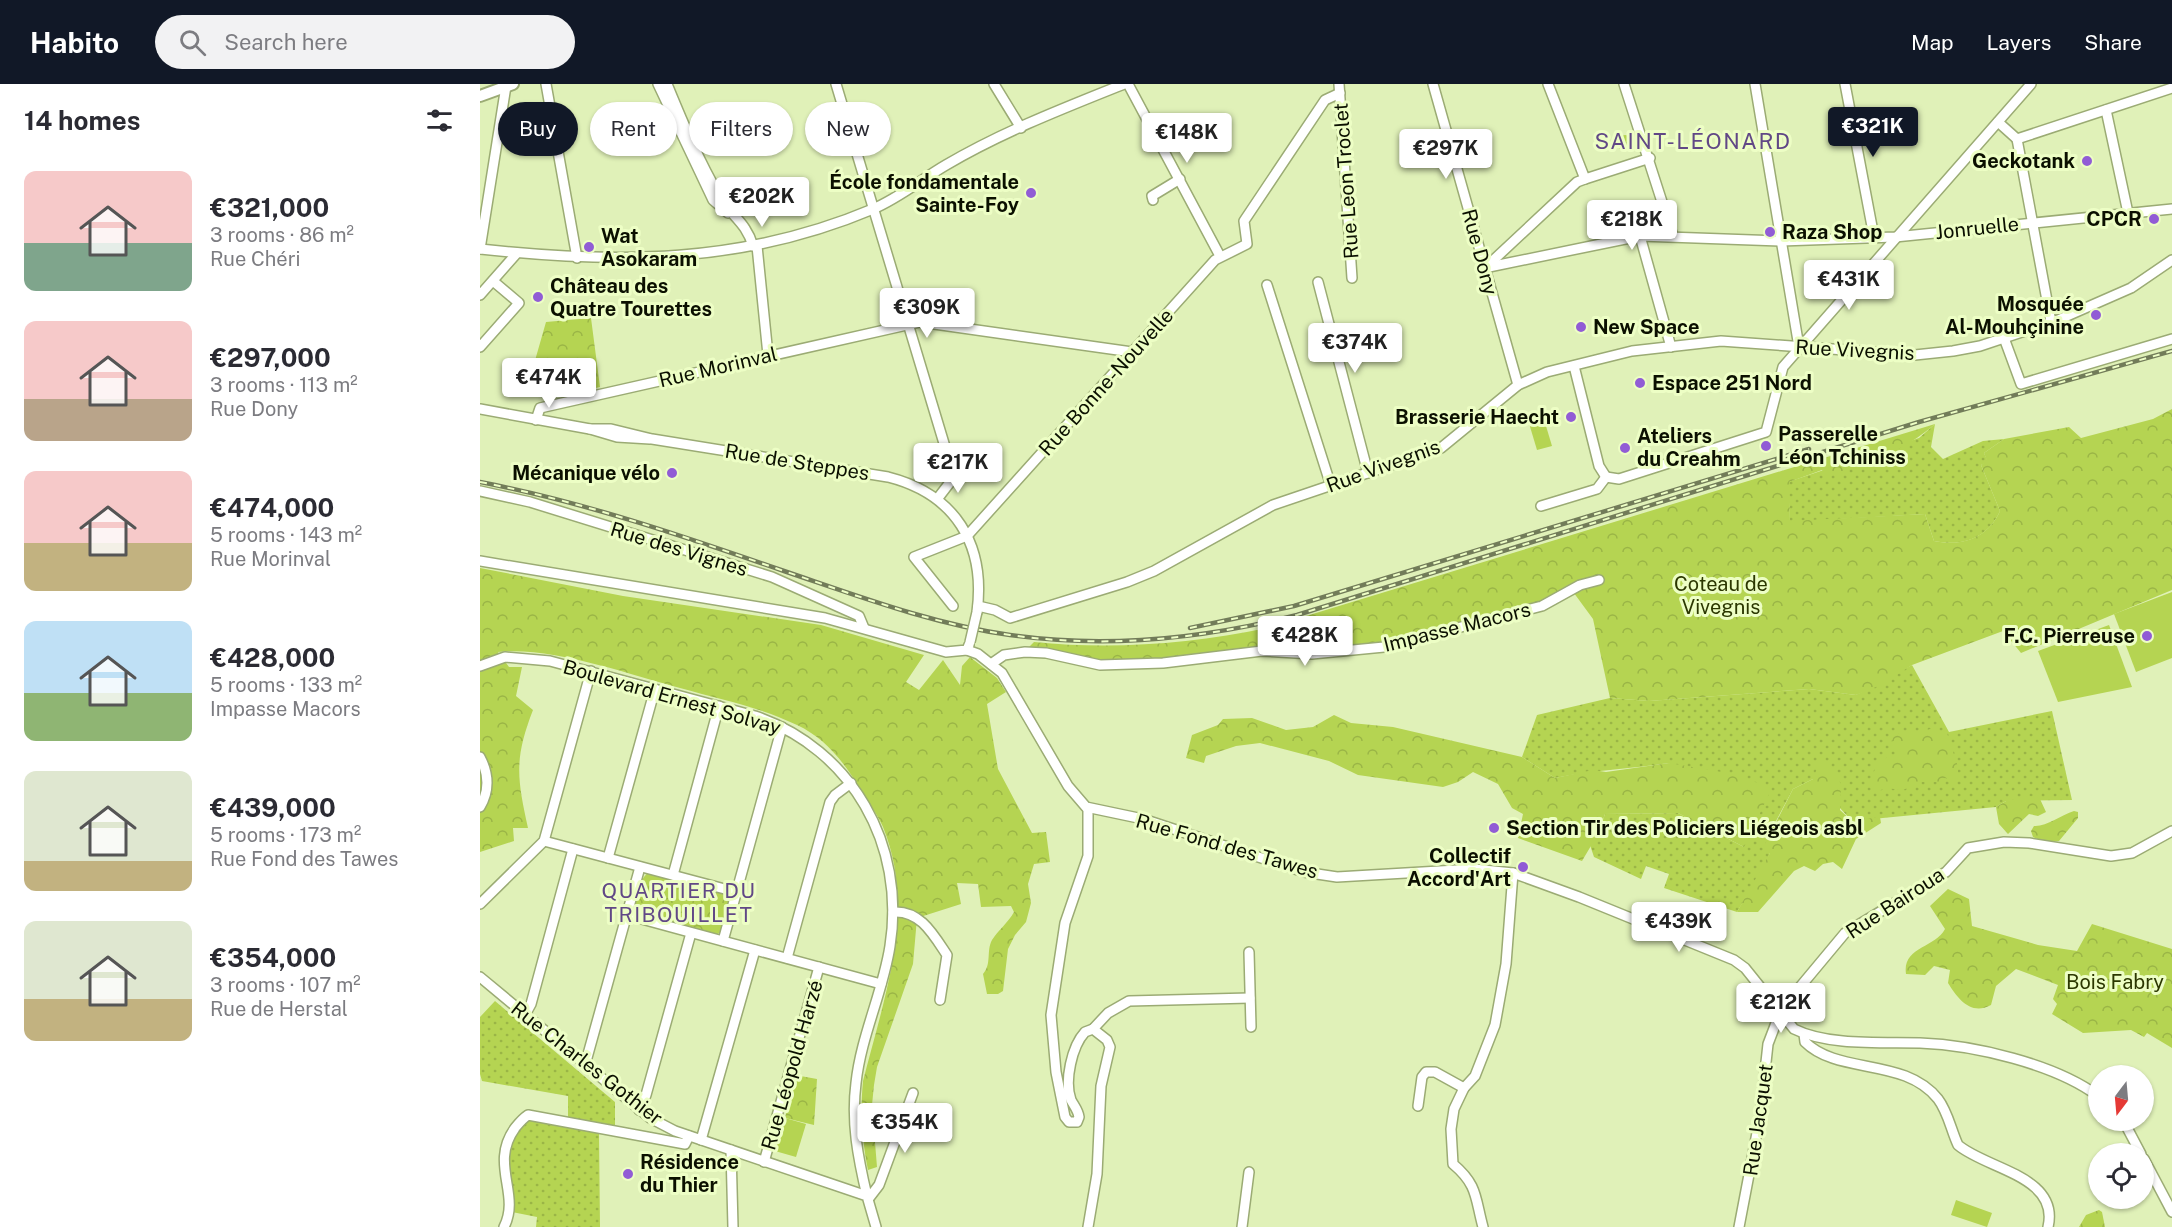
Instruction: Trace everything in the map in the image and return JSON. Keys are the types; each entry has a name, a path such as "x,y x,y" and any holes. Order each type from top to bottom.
{"main road":[{"path":"480,96 510,85"}],"street":[{"path":"546,84 577,258"},
{"path":"658,84 713,201 742,222"},
{"path":"667,84 688,137 722,200 742,222 755,246 768,355"},
{"path":"836,84 952,470 951,481 938,498 960,522 979,573 978,609 969,646"},
{"path":"994,84 1021,128"},
{"path":"510,85 480,249 577,258 666,258 755,246 875,208 947,164 1096,90 1126,84 1180,179 1220,256 1247,244 1244,221 1325,100 1340,88"},
{"name":"Rue Dony","path":"1433,84 1518,385"},
{"path":"1548,84 1585,179"},
{"path":"1624,84 1650,158 1673,237"},
{"path":"1755,84 1800,347"},
{"path":"1845,84 1874,237"},
{"path":"1574,366 1599,466 1606,477 1619,479 1766,432 1783,367 2031,84"},
{"name":"Rue Leon Troclet","path":"1340,88 1352,278"},
{"path":"2017,139 2172,88"},
{"path":"2106,110 2128,213"},
{"path":"1998,122 2017,139 2017,149 2051,322"},
{"path":"1484,268 1577,183 1650,158"},
{"path":"1152,200 1152,196 1180,179"},
{"name":"Jonruelle","path":"1484,268 1640,236 1781,242 1895,237 2172,209"},
{"path":"1640,236 1671,347"},
{"path":"480,295 517,253"},
{"name":"Rue Bonne-Nouvelle","path":"967,536 1220,256"},
{"name":"Rue Vivegnis","path":"978,609 995,610 1010,618 1113,588 1154,571 1259,511 1441,447 1518,385 1546,372 1632,351 1721,341 1915,355 1953,351 2004,338 2051,322 2131,288 2172,260"},
{"path":"480,347 519,303 493,280"},
{"path":"1318,282 1368,473"},
{"path":"1267,285 1331,486"},
{"name":"Rue Morinval","path":"536,420 540,408 920,322 1132,352"},
{"path":"2004,338 2021,384 2172,339"},
{"name":"Rue de Steppes","path":"480,409 590,429 640,441 652,439 888,477 920,487 938,498"},
{"path":"1541,506 1597,489 1606,477"},
{"name":"Rue des Vignes","path":"480,491 530,502 780,579 859,616 864,628"},
{"path":"953,606 914,557 967,536"},
{"path":"480,561 825,618 946,652 969,646"},
{"name":"Impasse Macors","path":"991,664 1004,654 1025,652 1046,653 1100,665 1163,663 1262,651 1312,654 1384,647 1542,606 1580,585 1599,580"},
{"path":"969,646 1002,673 1068,786 1088,808 1088,855 1065,922 1051,1016 1057,1082 1065,1117 1069,1122 1077,1122 1078,1117 1071,1099 1069,1084 1076,1045 1085,1032 1093,1029 1108,1013 1129,1001 1250,998"},
{"name":"Boulevard Ernest Solvay","path":"480,666 495,659 525,657 591,671 719,706 782,727 816,748 851,783 870,812 882,838 892,880 893,912 890,947 859,1065 854,1113 856,1142 876,1227"},
{"path":"480,904 544,841 591,671"},
{"path":"608,858 655,689"},
{"path":"673,875 719,706"},
{"path":"723,941 782,727"},
{"path":"480,757 486,772 487,787 480,807"},
{"path":"787,958 830,802 851,783"},
{"name":"Rue Fond des Tawes","path":"1088,808 1156,822 1305,872 1337,877 1474,869 1512,873 1579,897 1734,960 1745,968 1794,1029 1804,1034 1804,1042 1817,1052 1894,1072 1917,1081 1930,1090 1943,1107 1958,1145 2015,1173 2034,1188 2049,1212 2048,1227"},
{"name":"Rue Bairoua","path":"1781,1013 1845,933 1946,872 1968,848 2004,842 2032,843 2111,856 2132,854 2172,831"},
{"path":"544,841 736,892"},
{"path":"525,1016 531,1004 573,849"},
{"path":"585,1065 640,867"},
{"path":"1484,1227 1475,1192 1468,1176 1454,1164 1451,1129 1455,1109 1464,1088 1475,1076 1495,1025 1506,964 1512,873"},
{"path":"893,912 910,912 930,930 947,955 940,1000"},
{"path":"627,915 881,984"},
{"path":"639,1110 691,933"},
{"path":"701,1140 755,950"},
{"path":"1249,952 1251,1027"},
{"name":"Rue Léopold Harzé","path":"764,1162 819,967"},
{"name":"Rue Charles Gothier","path":"480,977 639,1110 663,1125 868,1197"},
{"name":"Rue Jacquet","path":"1739,1227 1760,1117 1768,1044 1781,1013"},
{"path":"1088,1227 1097,1173 1101,1086 1110,1047 1107,1040 1093,1029"},
{"path":"1804,1034 1849,1040 1923,1043 1984,1053 2063,1076 2088,1090"},
{"path":"1418,1106 1422,1077 1426,1072 1435,1072 1464,1088"},
{"path":"868,1197 879,1185 913,1093"},
{"path":"504,1227 509,1217 503,1156 505,1144 523,1118 528,1115 685,1144 689,1136"},
{"path":"731,1150 733,1227"},
{"path":"1242,1227 1250,1172"},
{"path":"2154,1178 2172,1212"}],"green space":[{"path":"1625,135 1633,143 1625,151 1617,143"},
{"path":"591,318 600,387 583,391 579,375 528,385 546,322"},
{"name":"Coteau de Vivegnis","path":"2172,409 2172,590 2021,653 2003,631 1912,665 1881,685 1856,695 1809,689 1649,701 1610,698 1593,619 1571,589 1542,606 1400,639 1321,651 1101,661 1028,648 1034,642 1122,645 1180,642 1267,628 1935,424 1911,442 1870,462 1827,477 1822,470 1789,482 1790,521 1925,514 1934,541 1954,543 1964,541 1989,528 2000,511 1981,465 1987,461 1984,453 2004,439 2069,427 2081,438 2153,419"},
{"path":"1543,416 1552,446 1537,450 1528,420"},
{"path":"1935,424 1931,447 1943,459 1983,441 2004,439 1984,453 1988,462 1981,465 2000,511 1989,528 1981,534 1955,543 1934,541 1925,514 1790,522 1788,482 1919,438"},
{"path":"480,568 623,596 821,625 924,655 906,682 919,690 943,660 960,685 962,666 970,657 997,678 1006,692 987,704 998,769 1032,833 1046,832 1050,862 1034,864 1028,884 1031,903 1026,922 1015,935 1008,949 1003,991 998,994 987,994 983,974 986,970 992,940 1014,912 1011,906 981,907 978,884 957,883 961,904 917,918 913,964 877,1067 874,1085 872,1105 877,1167 868,1170 862,1126 862,1092 894,954 897,890 893,858 883,827 856,782 827,745 808,731 769,713 589,662 541,653 498,652 509,667 522,667 516,696 533,710 523,742 519,769 521,795 528,828 513,828 514,841 480,852"},
{"name":"F.C. Pierreuse","path":"2172,592 2172,658 2136,672 2114,614"},
{"path":"2109,625 2132,687 2058,702 2038,651"},
{"path":"1912,665 1949,732 2052,711 2072,800 2006,801 1996,807 1852,821 1813,779 1793,789 1776,821 1770,853 1763,869 1737,912 1664,888 1669,874 1646,866 1641,879 1594,857 1590,845 1598,834 1605,814 1678,813 1744,847 1669,763 1555,778 1522,757 1537,715 1610,698 1649,701 1809,689 1856,695"},
{"path":"1334,715 1351,723 1393,727 1522,757 1555,778 1593,770 1606,772 1669,763 1739,775 1767,787 1770,792 1744,847 1678,813 1605,814 1598,834 1582,861 1518,838 1523,814 1512,808 1498,784 1473,772 1458,782 1443,787 1358,775 1329,761 1260,743 1236,746 1206,756 1204,763 1186,758 1192,735 1218,725 1223,719 1252,718 1286,730 1313,727"},
{"path":"1930,729 1947,733 1958,767 1958,777 1954,781 1945,778 1939,782 1921,782 1903,790 1885,788 1875,793 1870,780 1874,770 1883,760 1897,754 1892,743 1893,736 1903,732"},
{"path":"1827,761 1841,784 1840,810 1852,821 1880,817 1881,823 1856,839 1842,869 1833,862 1823,864 1815,871 1804,866 1794,871 1758,912 1737,912 1770,853 1765,844 1793,789 1813,779 1819,763"},
{"path":"2030,796 2040,799 2046,812 2038,816 2029,814 2008,834 1999,824 1996,807 2006,801"},
{"path":"2074,811 2078,812 2078,818 2059,841 2046,843 2033,837 2031,831 2034,826 2043,825"},
{"path":"648,873 729,894 731,899 722,932 715,935 635,912 637,891"},
{"name":"Bois Fabry","path":"1948,889 1969,899 1972,926 2038,945 2077,951 2092,924 2172,949 2172,1048 2147,1033 2144,1037 2131,1030 2083,1033 2052,1014 2057,1004 2053,999 2058,985 2016,969 1996,986 1991,1005 1984,1008 1971,1007 1961,1000 1948,983 1950,970 1934,966 1925,975 1906,974 1909,958 1945,929 1930,906"},
{"path":"495,1001 615,1102 615,1128 568,1120 568,1096 482,1081 480,1017"},
{"path":"795,1075 817,1079 814,1125 785,1118"},
{"path":"529,1117 599,1131 600,1227 536,1227 537,1217 512,1212 507,1143"},
{"path":"785,1118 806,1124 796,1157 775,1151"},
{"path":"1956,1200 1992,1213 1987,1227 1951,1215"},
{"path":"2099,1210 2102,1212 2105,1227 2079,1227 2086,1215"}],"railway":[{"path":"480,482 557,499 633,521 867,599 952,624 1046,639 1082,641 1154,639 1226,630 1297,615 1919,422 2172,351"},
{"path":"1190,628 1294,606 1809,449"}],"place":[{"name":"Geckotank","path":"2087,161"},
{"name":"École fondamentale Sainte-Foy","path":"1031,193"},
{"name":"CPCR","path":"2154,219"},
{"name":"Raza Shop","path":"1770,232"},
{"name":"Wat Asokaram","path":"589,247"},
{"name":"Château des Quatre Tourettes","path":"538,297"},
{"name":"Mosquée Al-Mouhçinine","path":"2096,315"},
{"name":"New Space","path":"1581,327"},
{"name":"Espace 251 Nord","path":"1640,383"},
{"name":"Brasserie Haecht","path":"1571,417"},
{"name":"Passerelle Léon Tchiniss","path":"1766,446"},
{"name":"Ateliers du Creahm","path":"1625,448"},
{"name":"Mécanique vélo","path":"672,473"},
{"name":"F.C. Pierreuse","path":"2147,636"},
{"name":"Section Tir des Policiers Liégeois asbl","path":"1494,828"},
{"name":"Collectif Accord'Art","path":"1523,867"},
{"name":"Résidence du Thier","path":"628,1174"}],"district":[{"name":"SAINT-LÉONARD","path":"1693,141"},
{"name":"QUARTIER DU TRIBOUILLET","path":"679,902"}]}
